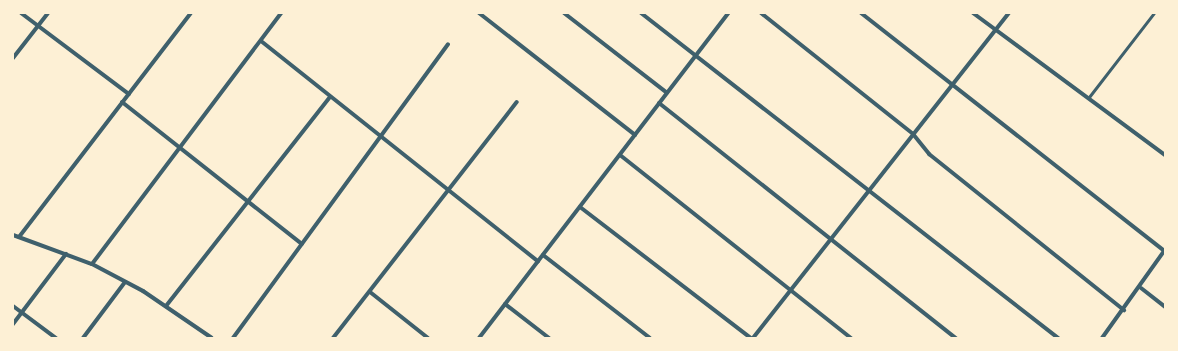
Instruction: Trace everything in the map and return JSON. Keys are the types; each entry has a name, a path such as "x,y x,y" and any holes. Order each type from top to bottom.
{"street":[{"path":"21,13 130,94"},
{"path":"13,58 48,13"},
{"path":"19,237 191,13"},
{"path":"92,264 281,13"},
{"path":"479,13 635,135"},
{"path":"564,13 667,92"},
{"path":"641,13 870,189 1058,338"},
{"path":"479,338 728,13"},
{"path":"761,13 913,134 930,154 1124,310"},
{"path":"861,13 1164,250 1140,288 1102,338"},
{"path":"973,13 1089,97 1165,155"},
{"path":"580,207 752,338 1009,13"},
{"path":"261,41 381,137 451,189 538,261"},
{"path":"233,338 448,44"},
{"path":"166,306 330,97"},
{"path":"122,102 249,200 302,244"},
{"path":"333,338 451,189 517,102"},
{"path":"659,103 956,338"},
{"path":"620,155 851,338"},
{"path":"13,235 92,264 166,306 212,338"},
{"path":"13,324 66,254"},
{"path":"543,256 650,338"},
{"path":"83,338 125,282"},
{"path":"1140,288 1165,307"},
{"path":"370,292 428,338"},
{"path":"505,304 549,338"},
{"path":"13,306 56,338"}],"lane":[{"path":"1089,97 1154,13"}]}
